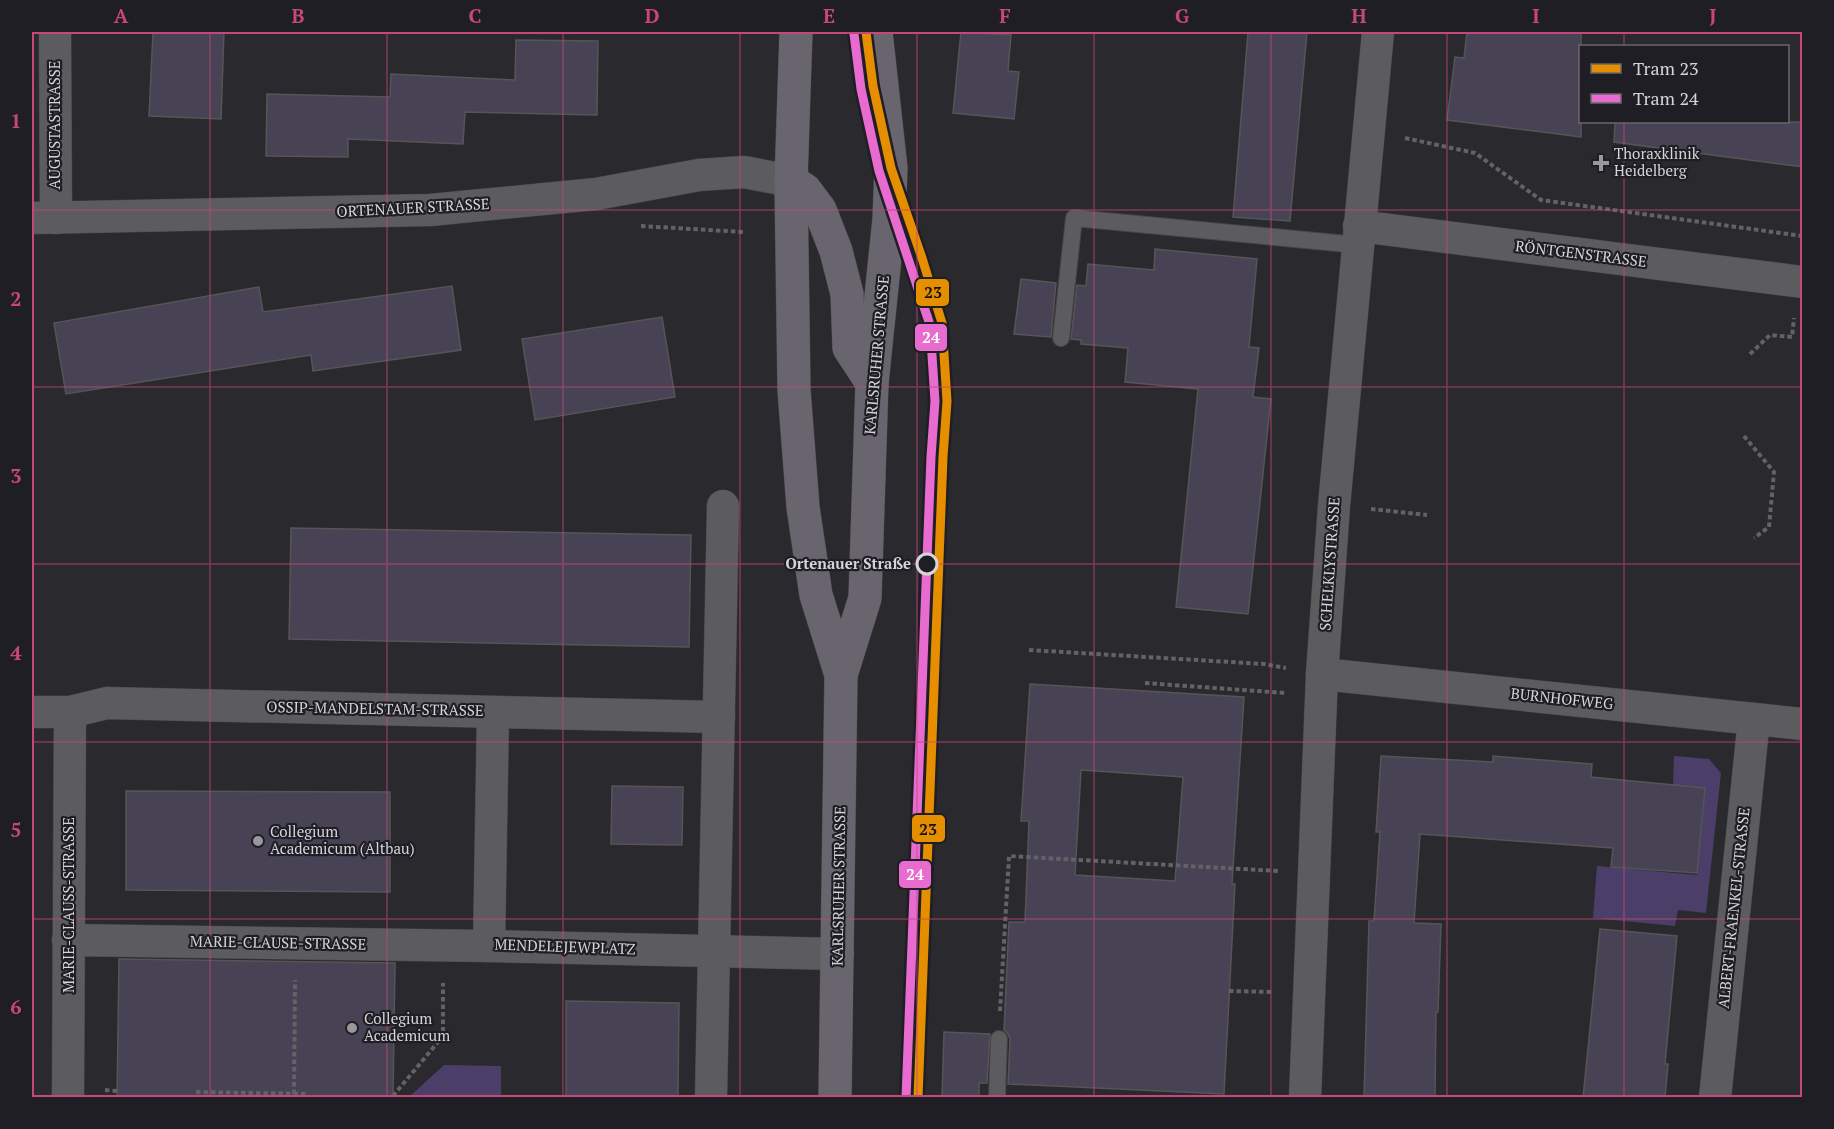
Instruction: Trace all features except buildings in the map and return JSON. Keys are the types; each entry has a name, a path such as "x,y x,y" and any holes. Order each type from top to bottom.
{"main road":[{"name":"KARLSRUHER STRASSE","path":"796,32 791,181 794,390 803,507 816,595 841,675"},
{"name":"KARLSRUHER STRASSE","path":"835,1098 841,675 866,598 872,383 888,234 891,168 876,32"},
{"path":"791,181 805,190 820,210 836,251 847,294 849,348 872,383"}],"street":[{"name":"AUGUSTASTRASSE","path":"44,218 55,32"},
{"name":"SCHELKLYSTRASSE","path":"1305,1098 1322,685 1334,506 1378,32"},
{"name":"ORTENAUER STRASSE","path":"44,218 430,210 596,194 699,175 744,172 791,181"},
{"name":"RÖNTGENSTRASSE","path":"1358,235 1801,282"},
{"path":"711,1098 723,506"},
{"name":"BURNHOFWEG","path":"1322,685 1803,724"},
{"name":"OSSIP-MANDELSTAM-STRASSE","path":"32,712 70,712 107,703 719,717"},
{"name":"MARIE-CLAUSS-STRASSE","path":"68,1098 70,712"},
{"name":"MENDELEJEWPLATZ","path":"494,712 489,946 838,954"},
{"name":"ALBERT-FRAENKEL-STRASSE","path":"1715,1098 1754,719"},
{"name":"MARIE-CLAUSE-STRASSE","path":"68,940 489,946"}],"lane":[{"path":"1061,339 1074,218 1358,235"},
{"path":"997,1098 999,1039"}],"path":[{"path":"1368,135 1401,137 1475,153 1541,200 1803,236"},
{"path":"1750,354 1770,335 1792,338 1801,282"},
{"path":"1744,436 1774,472 1769,527 1754,538"},
{"path":"1334,506 1427,515"},
{"path":"1029,650 1264,664 1322,685"},
{"path":"1145,683 1322,685"},
{"path":"999,1039 1009,856 1314,873"},
{"path":"294,1094 296,944"},
{"path":"393,1096 443,1036 444,946"},
{"path":"195,1092 308,1094"}],"shaded area":[{"path":"1674,756 1709,759 1721,773 1706,913 1678,910 1675,926 1593,918 1597,866 1697,875 1705,789 1673,785"},
{"path":"444,1065 501,1066 501,1097 409,1097"}],"tram line":[{"name":"23","path":"866,32 873,86 891,168 942,323 947,401 918,1098"},
{"name":"24","path":"854,34 861,89 879,171 930,325 935,401 906,1098"}],"place":[{"name":"Thoraxklinik Heidelberg","path":"1601,163"},
{"name":"Ortenauer Straße","path":"927,564"},
{"name":"Collegium Academicum (Altbau)","path":"258,841"},
{"name":"Collegium Academicum","path":"352,1028"}]}
